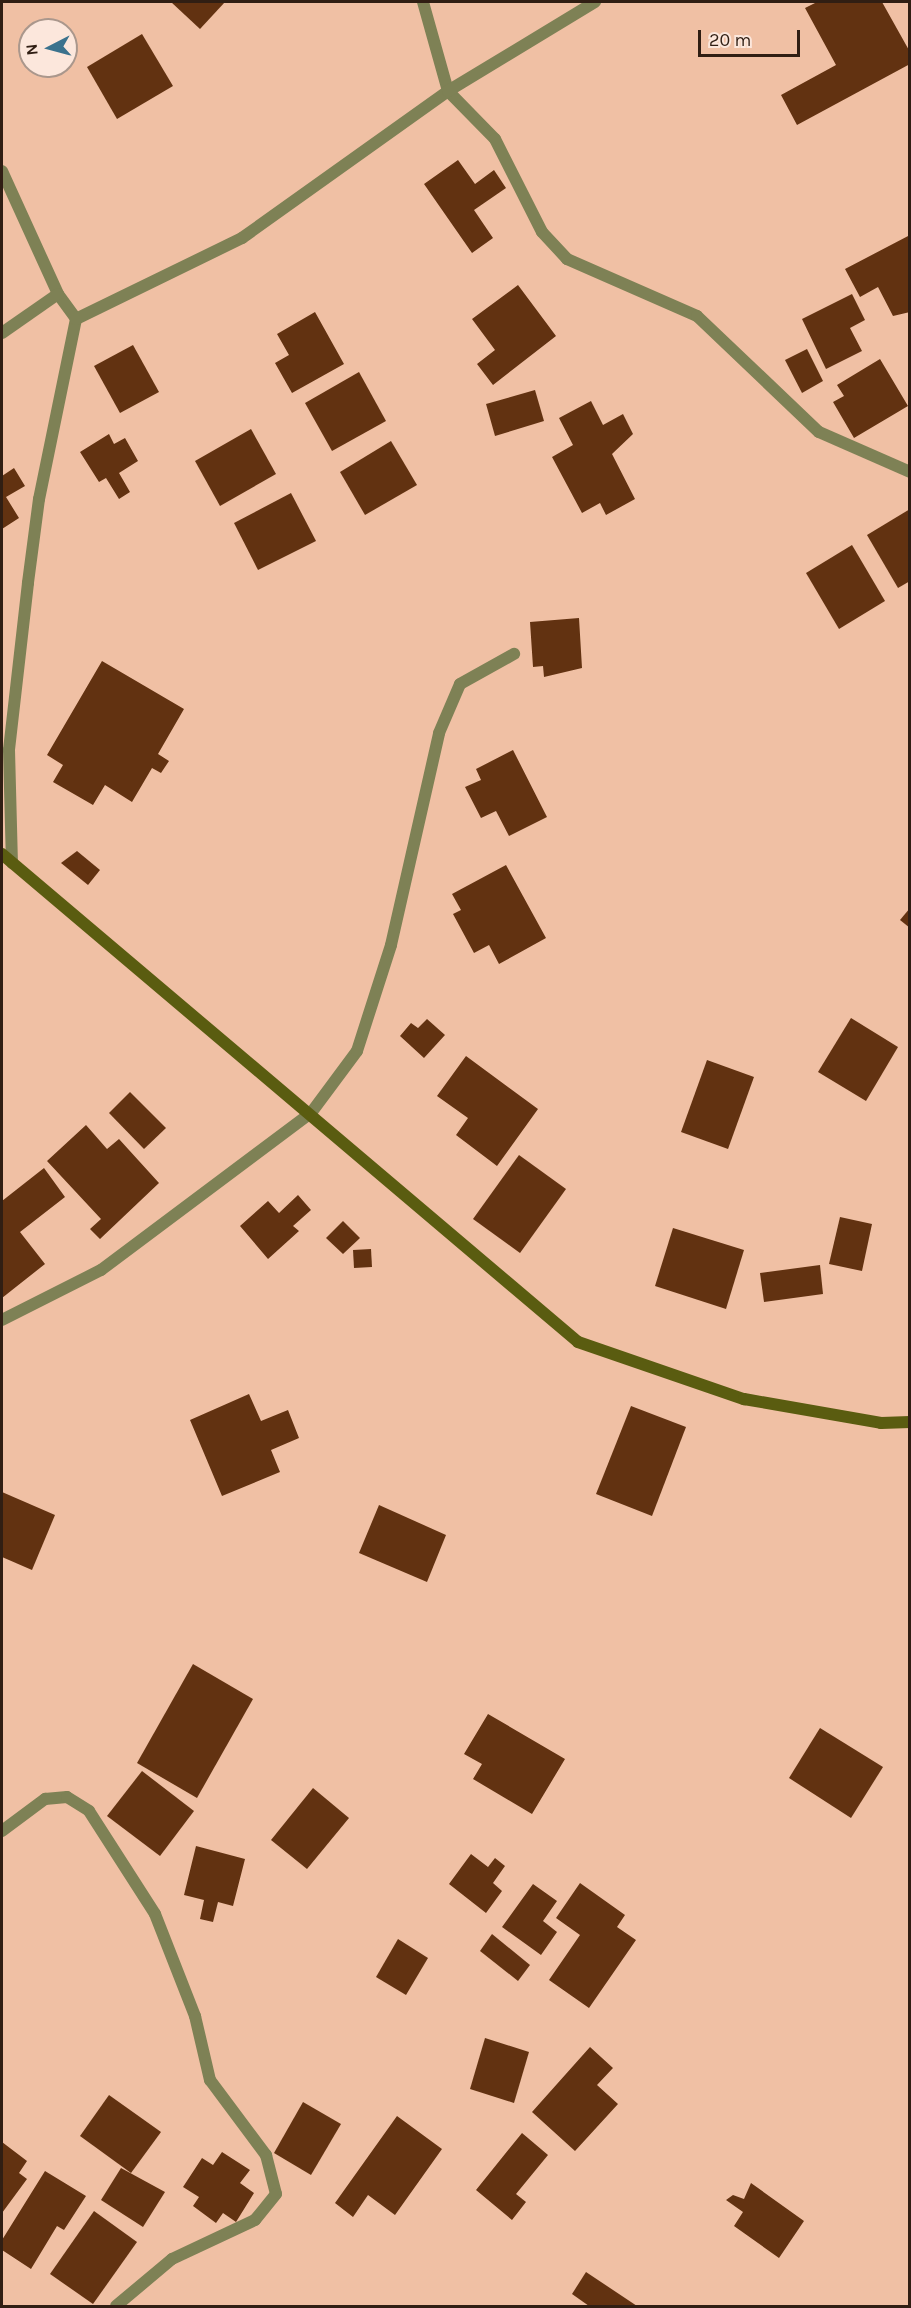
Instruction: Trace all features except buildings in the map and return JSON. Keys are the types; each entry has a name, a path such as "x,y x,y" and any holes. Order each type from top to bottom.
{"main road":[{"path":"2,854 312,1113 578,1342 744,1399 881,1423 909,1422"}],"street":[{"path":"423,2 448,91 495,139 542,232 567,258 697,316 819,432 909,472"},
{"path":"76,319 242,238 448,91 595,2"},
{"path":"2,171 58,294 76,319 39,499 28,583 9,750 12,863"},
{"path":"2,333 58,294"},
{"path":"2,1320 100,1270 312,1113 357,1051 391,945 439,733 460,684 514,654"},
{"path":"2,1831 45,1799 68,1797 89,1811 155,1914 195,2016 210,2080 266,2155 276,2194 255,2220 172,2259 116,2307"}]}
